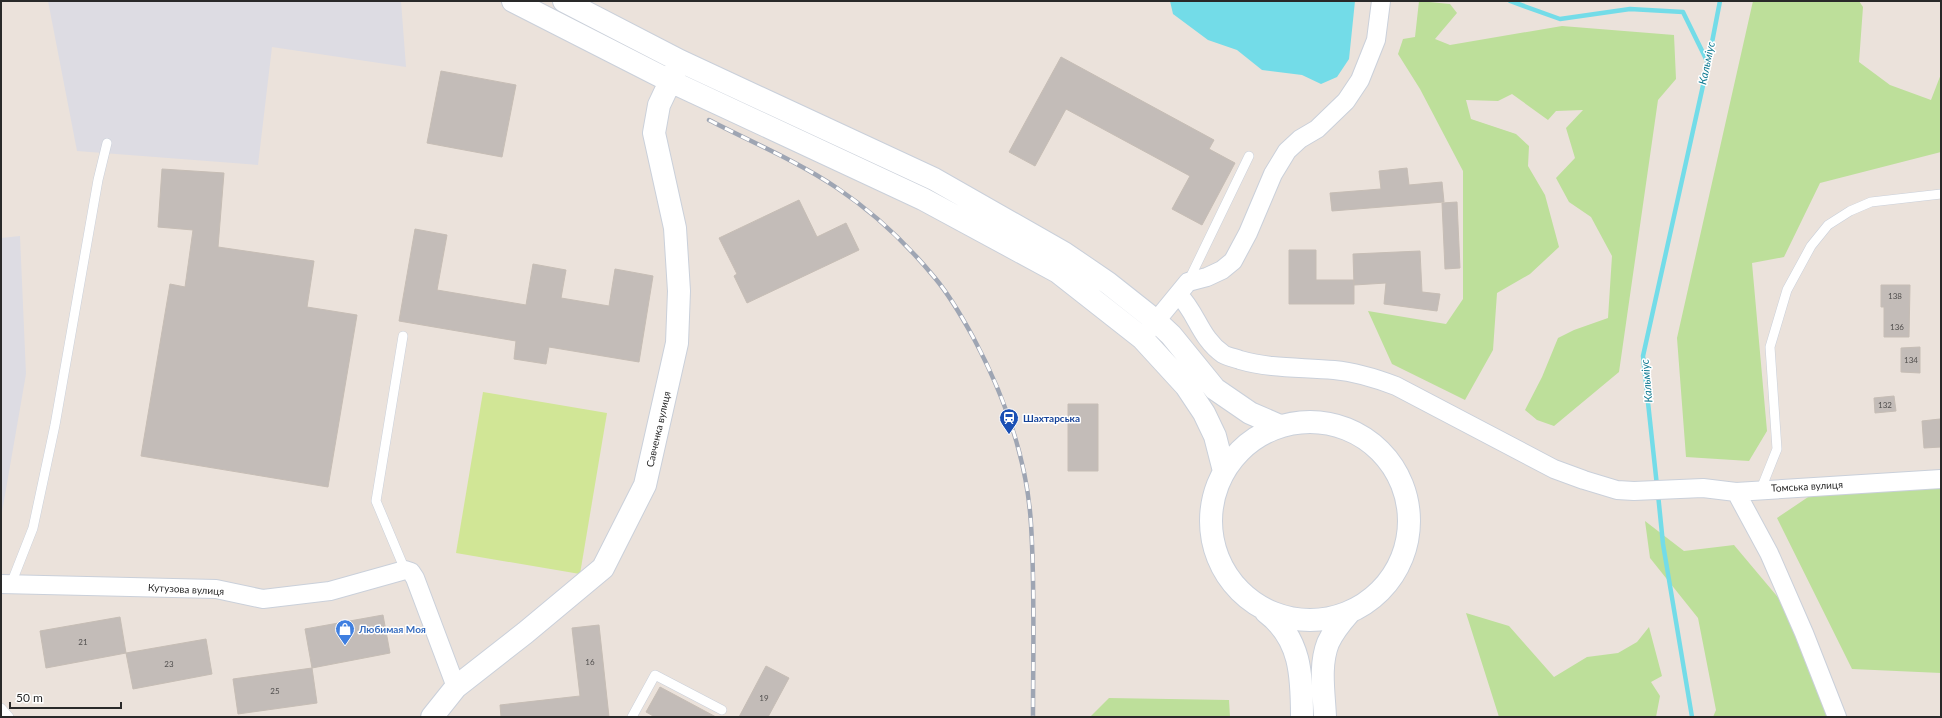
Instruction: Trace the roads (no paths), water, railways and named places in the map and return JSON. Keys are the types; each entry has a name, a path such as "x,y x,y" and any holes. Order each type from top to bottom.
{"main road":[{"path":"514,1 670,81 923,200 1051,269 1142,338 1186,386 1204,413 1216,436 1224,471"},
{"path":"564,1 680,61 934,179 1064,253 1108,283 1171,335 1216,388 1250,413 1280,426"},
{"name":"Савченка вулиця","path":"432,717 456,687 525,633 603,568 645,486 678,343 679,291 675,228 654,133 659,105 680,61"},
{"path":"1246,597 1261,608 1277,615 1295,620 1314,621 1349,613 1373,599 1391,578 1404,554 1409,527 1407,500 1398,474 1381,452 1360,435 1334,425 1307,422 1280,426 1263,434 1248,444 1235,456 1224,471 1213,496 1210,524 1215,551 1227,577 1246,597 1277,620 1286,631 1296,651 1299,665 1302,717"},
{"path":"1325,717 1324,658 1328,643 1336,629 1349,613"}],"street":[{"path":"1142,338 1183,288 1222,270 1234,261 1248,233 1273,174 1287,151 1300,139 1317,129 1346,101 1360,80 1376,40 1381,1"},
{"name":"Томська вулиця","path":"1183,288 1193,312 1209,342 1224,355 1252,363 1286,368 1358,373 1378,379 1396,386 1554,469 1617,490 1634,491 1702,488 1736,492 1761,489 1941,479"},
{"path":"1736,492 1769,553 1804,633 1837,717"},
{"path":"405,570 411,572 415,578 456,687"},
{"name":"Кутузова вулиця","path":"6,584 216,589 263,599 330,591 405,570"}],"lane":[{"path":"6,584 33,528 55,425 98,180 107,143"},
{"path":"1183,288 1249,156"},
{"path":"1761,489 1777,449 1770,347 1787,290 1811,246 1828,225 1857,208 1871,202 1941,194"},
{"path":"402,336 376,501 405,570"},
{"path":"632,717 655,675 722,710"},
{"path":"1,708 9,717"}],"water":[{"path":"1170,1 1355,1 1349,59 1337,77 1321,84 1302,75 1262,70 1237,50 1208,40 1173,14"}],"waterway":[{"path":"1510,1 1560,19 1630,9 1683,12 1708,63"},
{"name":"Кальміус","path":"1657,486 1643,356 1708,63 1720,1"},
{"name":"Кальміус","path":"1658,494 1663,544 1692,717"}],"railway":[{"path":"709,120 806,169 822,178 864,207 901,241 935,278 951,299 973,337 995,381 1004,404 1019,451 1029,499 1034,620 1033,717"}],"place":[{"name":"Шахтарська","path":"1009,435"},
{"name":"Любимая Моя","path":"345,646"}]}
